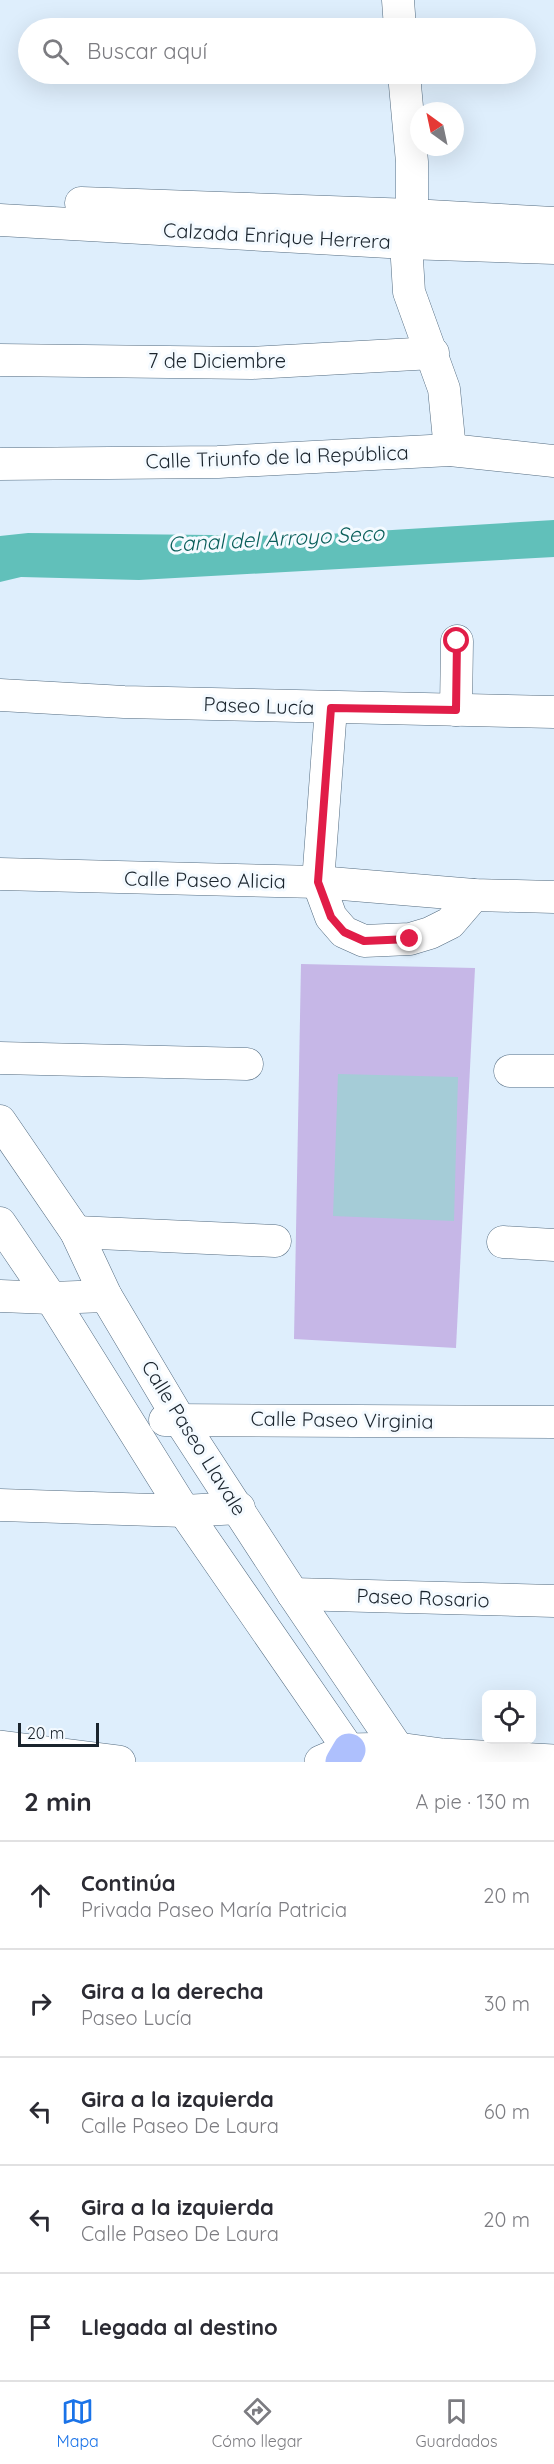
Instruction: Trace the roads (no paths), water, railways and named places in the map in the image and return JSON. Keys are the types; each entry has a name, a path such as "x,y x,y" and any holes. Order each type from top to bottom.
{"street":[{"path":"398,0 399,18"},
{"path":"405,84 412,162 409,292 419,326 433,353 444,389 450,450"},
{"path":"0,193 0,207"},
{"name":"Calzada Enrique Herrera","path":"0,199 409,229 554,248"},
{"name":"Calzada Enrique Herrera","path":"0,220 409,229 554,223"},
{"name":"7 de Diciembre","path":"0,360 252,363 433,353"},
{"name":"Calle Triunfo de la República","path":"0,464 218,462 450,450 554,461"},
{"path":"456,710 457,641"},
{"name":"Paseo Lucía","path":"0,694 124,702 554,712"},
{"path":"331,708 318,882 331,917 344,932 364,941 387,942 430,933 450,923 474,895"},
{"name":"Calle Paseo Alicia","path":"0,874 318,882 474,895 554,897"},
{"path":"0,1058 247,1064"},
{"path":"510,1071 554,1071"},
{"name":"Calle Paseo Llavale","path":"0,1121 76,1232 106,1296 179,1419 398,1749"},
{"path":"0,1223 130,1422 337,1758 398,1749 442,1755 554,1761"},
{"path":"76,1232 275,1241"},
{"path":"503,1242 554,1245"},
{"path":"0,1296 51,1298 106,1296"},
{"name":"Calle Paseo Virginia","path":"130,1422 179,1419 554,1422"},
{"path":"0,1505 184,1510 239,1508"},
{"name":"Paseo Rosario","path":"293,1594 554,1601"},
{"path":"0,1747 119,1762"}],"water":[{"name":"Canal del Arroyo Seco","path":"554,520 554,557 139,580 21,577 0,582 0,536 28,533 295,536"}]}
